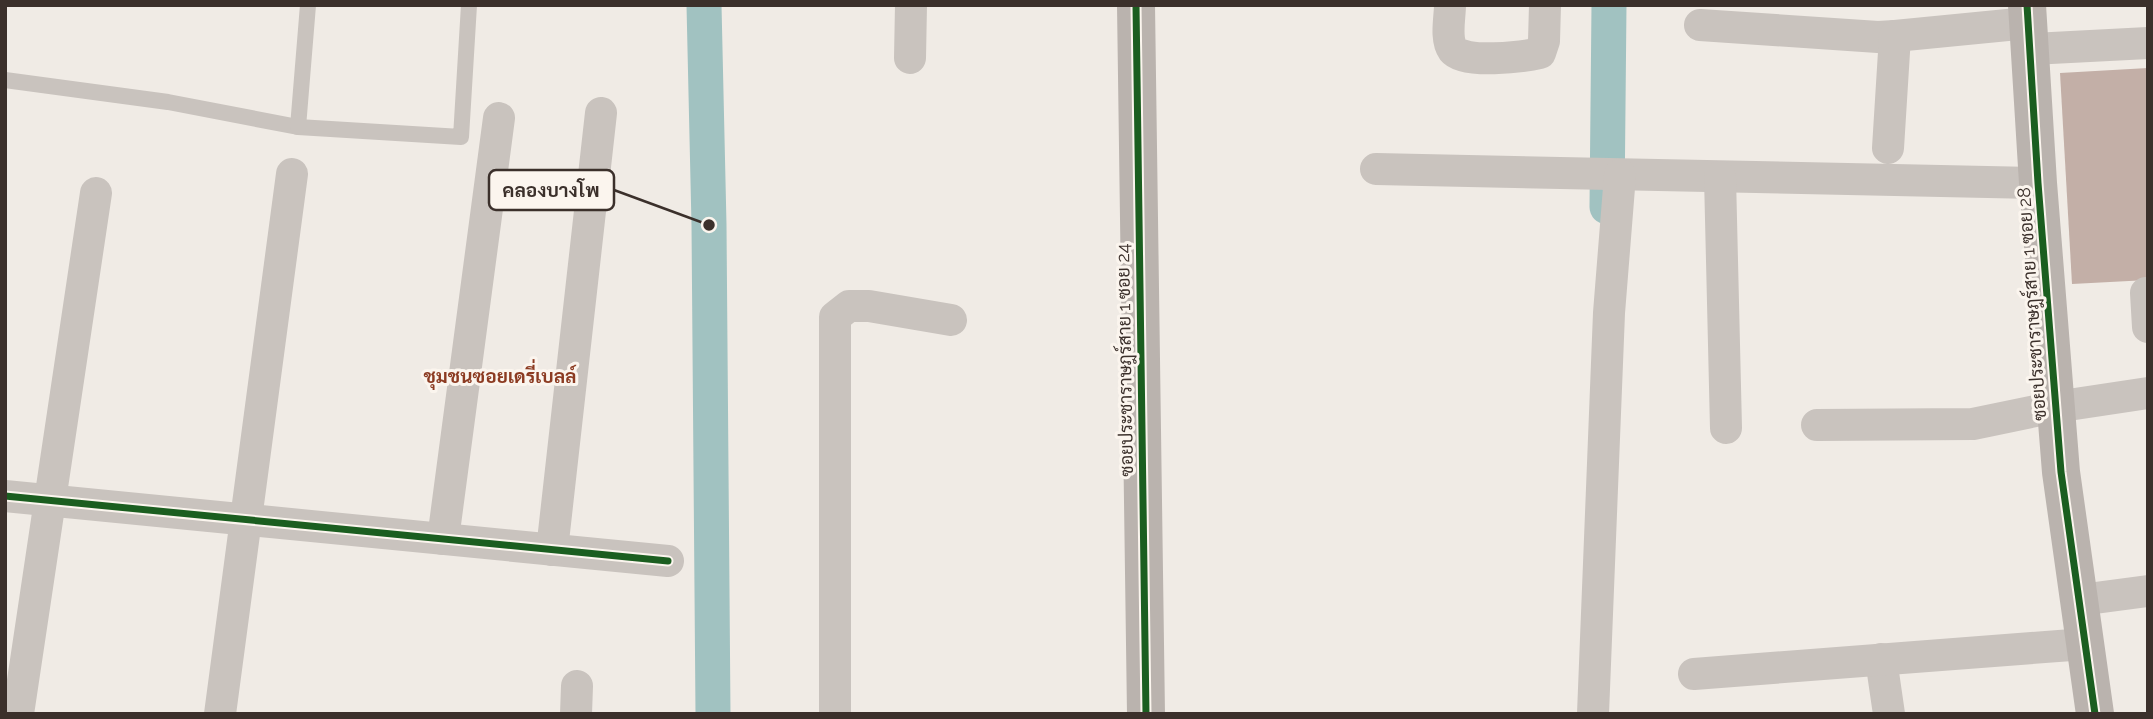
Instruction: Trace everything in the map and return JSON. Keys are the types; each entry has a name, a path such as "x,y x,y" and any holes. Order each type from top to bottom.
{"street":[{"path":"910,58 911,5"},
{"name":"ซอยประชาราษฎร์สาย 1 ซอย 24","path":"1136,5 1146,714"},
{"path":"1450,5 1449,41 1453,51 1465,57 1524,57 1540,53 1544,41 1545,5"},
{"path":"1700,25 1878,37 2029,26 2148,43"},
{"name":"ซอยประชาราษฎร์สาย 1 ซอย 28","path":"2029,26 2038,183 2061,472 2095,714"},
{"path":"1888,148 1895,36"},
{"path":"552,550 601,113"},
{"path":"443,539 499,118"},
{"path":"1376,170 2038,183"},
{"path":"220,714 292,174"},
{"path":"1593,714 1609,313 1606,175"},
{"path":"1720,177 1726,428"},
{"path":"18,714 96,193"},
{"path":"2146,293 2148,327"},
{"path":"835,714 835,317 849,306 869,306 951,320"},
{"path":"1817,425 1973,424 2055,407 2148,394"},
{"path":"5,496 668,561"},
{"path":"2080,600 2148,591"},
{"path":"1694,674 2085,644"},
{"path":"1881,659 1889,714"}],"lane":[{"path":"298,127 309,5"},
{"path":"5,80 168,102 298,127 461,137 469,5"}],"building":[{"path":"2148,68 2148,280 2072,284 2060,73"}],"waterway":[{"path":"704,5 709,225 713,714"},
{"path":"1607,207 1609,5"}],"cycle path":[{"path":"1136,5 1146,714"},
{"path":"2027,5 2061,472 2095,714"},
{"path":"5,496 668,561"}],"place":[{"name":"คลองบางโพ","path":"709,225"}],"district":[{"name":"ชุมชนซอยเดรี่เบลล์","path":"500,376"}]}
